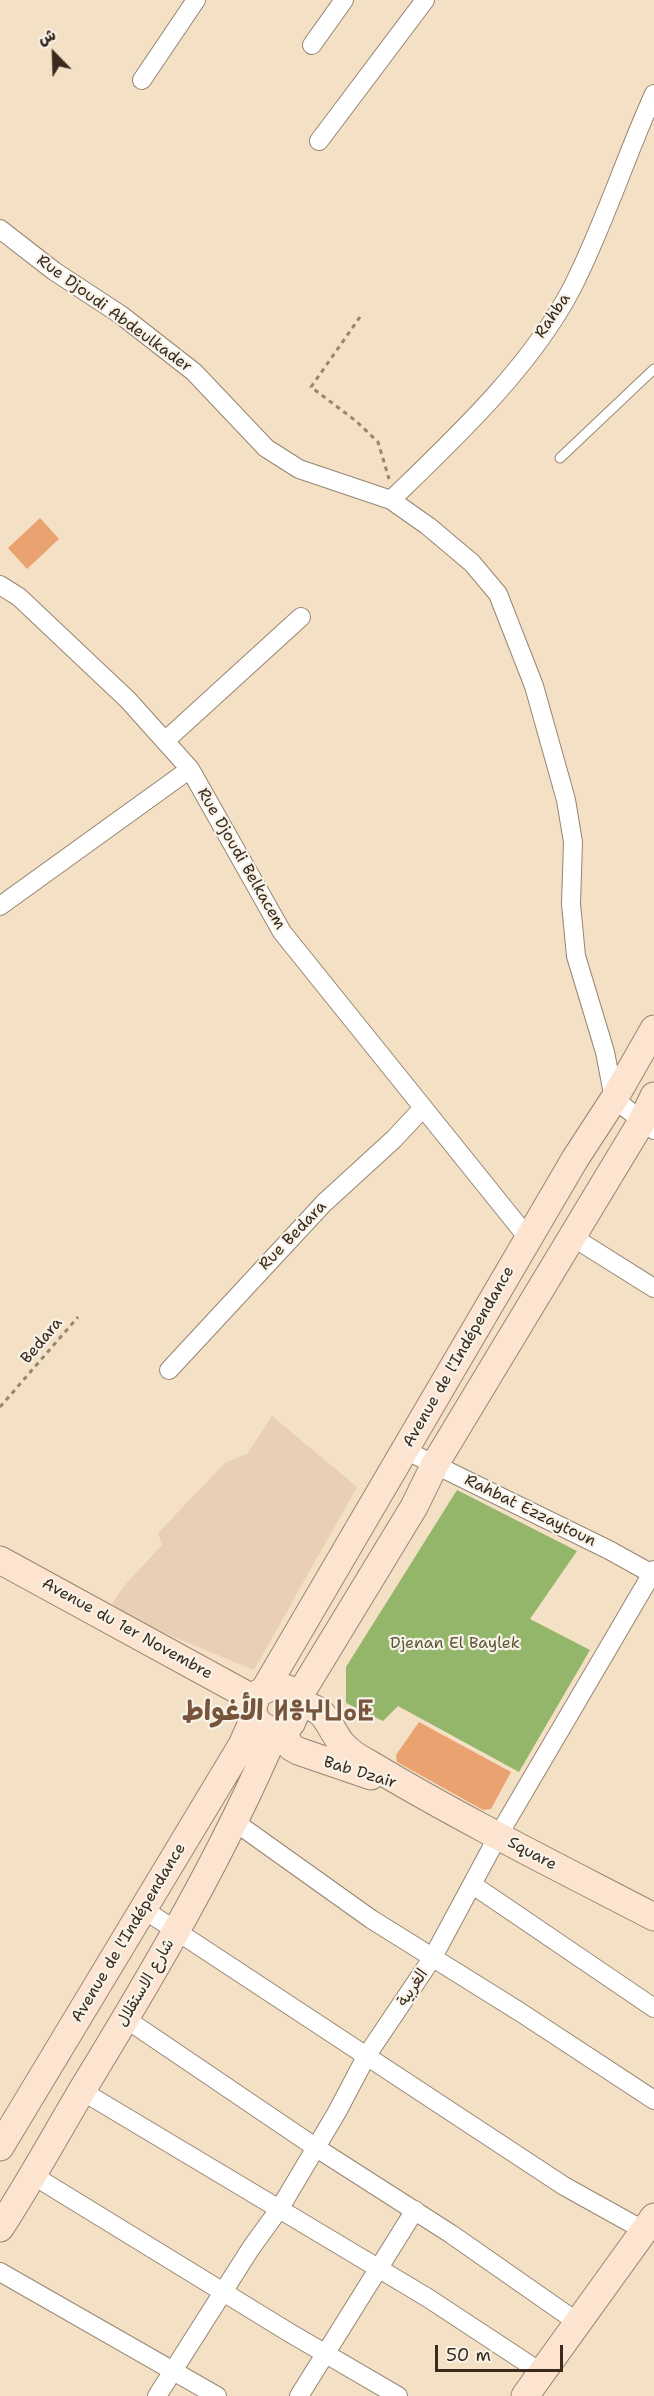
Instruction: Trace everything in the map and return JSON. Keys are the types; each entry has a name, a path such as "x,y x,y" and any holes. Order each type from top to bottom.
{"main road":[{"name":"Avenue de l'Indépendance","path":"0,2147 242,1745 266,1713 405,1450 528,1238 599,1119 614,1100 654,1029"},
{"name":"Avenue de l'Indépendance","path":"297,1703 414,1507 435,1464 571,1236 648,1125 654,1096"},
{"name":"Avenue du 1er Novembre","path":"0,1560 102,1616 266,1713"},
{"name":"Bab Dzair","path":"274,1685 288,1689 297,1703 318,1709 349,1751 412,1788 310,1757 291,1747 266,1713 274,1685"},
{"path":"266,1713 295,1718 297,1703"},
{"name":"شارع الاستقلال","path":"0,2228 34,2176 126,2019 235,1822 266,1713"},
{"name":"Square","path":"412,1788 498,1836 654,1917"},
{"path":"525,2396 649,2224"}],"street":[{"path":"142,81 196,0"},
{"path":"312,45 344,0"},
{"path":"319,141 425,0"},
{"name":"Rahba","path":"391,500 504,385 560,309 609,206 654,94"},
{"name":"Rue Djoudi Abdeulkader","path":"0,229 54,271 122,315 194,372 251,436 275,455 308,473 391,500 428,526 484,574 506,610 534,686 566,800 573,842 571,904 576,956 605,1052 614,1100"},
{"name":"Rue Djoudi Belkacem","path":"0,585 19,597 128,700 190,769 282,932 528,1238"},
{"path":"165,741 301,617"},
{"path":"0,906 190,769"},
{"path":"614,1100 648,1125"},
{"name":"Rue Bedara","path":"169,1370 324,1203 394,1139 422,1108"},
{"path":"571,1236 654,1288"},
{"name":"Rahbat Ezzaytoun","path":"405,1450 653,1573"},
{"name":"الغربية","path":"157,2396 280,2208 367,2055 433,1957 498,1836 653,1573"},
{"path":"235,1822 371,1919 654,2100"},
{"path":"473,1885 654,2008"},
{"path":"143,1909 564,2186 649,2224"},
{"path":"126,2019 315,2147 415,2210 577,2322"},
{"path":"82,2091 280,2208 522,2357 542,2373"},
{"path":"34,2176 326,2355 398,2396"},
{"path":"299,2396 415,2210"},
{"path":"0,2272 217,2396"}],"lane":[{"path":"560,458 654,369"}],"path":[{"path":"360,317 311,387 356,421 378,442 389,476 391,500"},
{"name":"Bedara","path":"0,1407 78,1317"}],"shaded area":[{"path":"272,1416 357,1487 254,1670 108,1610 124,1586 162,1545 158,1533 225,1463 247,1454"}],"green space":[{"name":"Djenan El Baylek","path":"457,1490 577,1551 530,1619 590,1650 519,1772 398,1706 383,1721 346,1703 346,1667"}],"building":[{"path":"40,518 59,539 27,569 8,548"},
{"path":"419,1722 511,1772 491,1809 483,1810 397,1762 396,1755"}],"district":[{"name":"الأغواط ⵍⴻⵖⵡⴰⵟ","path":"278,1713"}]}
